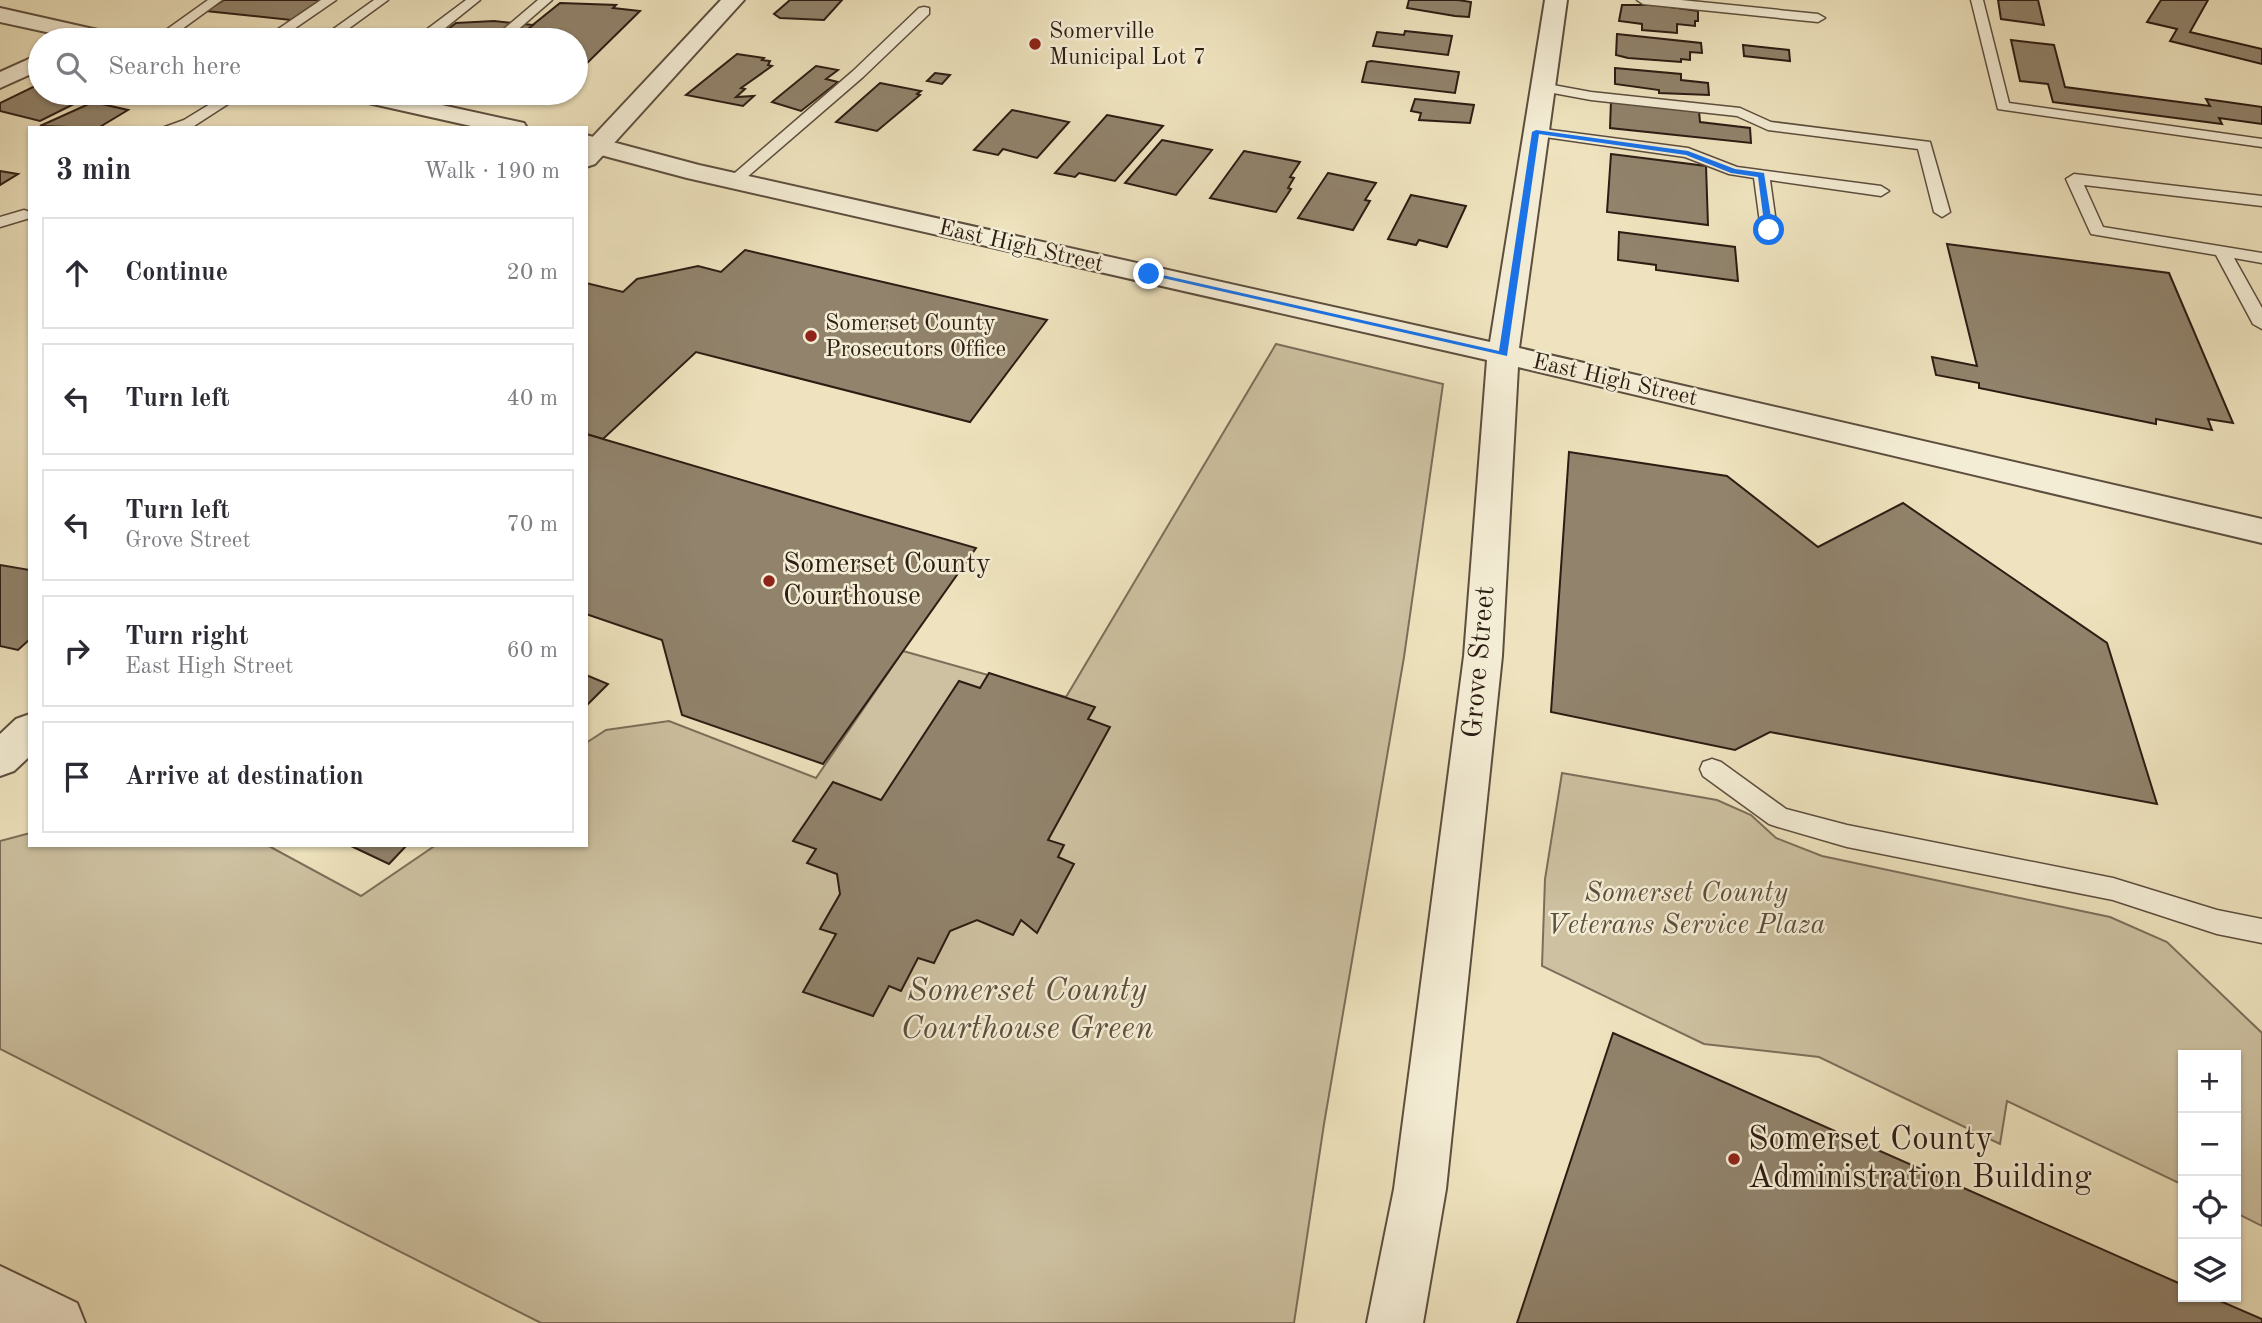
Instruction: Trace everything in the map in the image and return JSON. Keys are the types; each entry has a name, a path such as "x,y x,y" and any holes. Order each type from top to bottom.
{"street":[{"path":"3,16 35,0"},
{"path":"590,149 733,0"},
{"name":"Grove Street","path":"1395,1323 1420,1189 1483,656 1503,354 1556,0"},
{"path":"3,16 50,28"},
{"path":"0,81 28,67"},
{"path":"429,105 508,126"},
{"name":"East High Street","path":"590,149 1503,354 2262,531"},
{"path":"0,760 28,732"},
{"path":"0,1293 57,1323"}],"lane":[{"path":"176,28 216,0"},
{"path":"287,28 330,0"},
{"path":"343,28 382,0"},
{"path":"438,28 474,0"},
{"path":"512,28 546,0"},
{"path":"1643,0 1818,18"},
{"path":"1976,0 2003,106 2262,143"},
{"path":"734,181 858,74 924,11"},
{"path":"1542,87 1591,96 1740,112 1768,126 1925,145 1942,212"},
{"path":"177,126 189,123 218,105"},
{"path":"1536,132 1688,153 1734,171 1881,191"},
{"path":"1761,175 1769,230"},
{"path":"2262,201 2074,179 2097,231 2262,258"},
{"path":"0,222 24,215"},
{"path":"2222,252 2262,324"},
{"path":"1712,769 1778,817 1847,836 2113,889 2217,922 2262,931"}],"green space":[{"name":"Somerset County Courthouse Green","path":"1276,344 1443,384 1404,657 1324,1124 1294,1323 541,1323 0,1049 0,841 28,834 28,847 271,847 361,896 433,847 588,847 588,742 606,730 669,721 816,778 903,651 1066,697"},
{"name":"Somerset County Veterans Service Plaza","path":"1562,773 1717,800 1751,815 1776,838 1822,856 2110,917 2167,942 2262,1033 2262,1226 2241,1216 2241,1050 2178,1050 2178,1183 2007,1101 2000,1144 1819,1057 1704,1044 1542,966 1545,879"}],"building":[{"path":"224,0 321,0 291,20 206,11"},
{"path":"790,0 842,0 824,20 780,18 774,14"},
{"path":"1409,0 1471,2 1469,17 1407,8"},
{"path":"1998,0 2038,0 2044,25 2001,19"},
{"path":"2161,0 2208,0 2190,32 2262,49 2262,64 2170,41 2177,29 2147,22"},
{"path":"560,3 616,5 613,8 640,11 588,62 588,28 529,28"},
{"path":"1622,5 1656,5 1698,11 1698,21 1695,21 1695,26 1677,24 1677,33 1642,30 1642,24 1619,21"},
{"path":"494,21 533,25 529,28 450,28 456,23"},
{"path":"1405,31 1452,36 1448,55 1373,46 1377,32 1404,35"},
{"path":"1617,34 1701,43 1702,53 1690,52 1690,60 1681,59 1681,62 1628,58 1616,55"},
{"path":"2011,40 2054,45 2065,87 2210,106 2206,99 2262,107 2262,124 2219,118 2222,124 2053,102 2048,84 2020,81"},
{"path":"1743,45 1789,50 1790,61 1744,56"},
{"path":"737,54 764,58 762,60 770,61 768,65 772,66 741,88 745,89 736,97 754,96 743,106 686,95"},
{"path":"1367,62 1459,72 1455,93 1362,82"},
{"path":"816,66 838,70 826,79 838,82 801,111 772,102"},
{"path":"1615,68 1681,74 1681,80 1708,83 1709,95 1659,93 1659,90 1615,84"},
{"path":"935,73 950,75 942,84 927,81"},
{"path":"880,83 921,91 917,94 920,95 877,131 836,122"},
{"path":"28,89 28,105 72,105 40,121 0,111 0,103"},
{"path":"1415,99 1474,105 1470,123 1419,120 1421,113 1411,111"},
{"path":"1611,101 1699,111 1700,122 1750,128 1751,143 1610,128"},
{"path":"86,105 106,105 128,110 101,126 40,126"},
{"path":"1012,110 1069,122 1037,158 1003,149 998,155 974,150"},
{"path":"1107,115 1163,126 1115,181 1079,173 1075,177 1055,173"},
{"path":"1162,140 1212,150 1176,195 1125,183"},
{"path":"1244,151 1300,162 1290,177 1294,178 1288,188 1291,189 1276,212 1210,198"},
{"path":"1611,154 1706,166 1708,225 1607,212"},
{"path":"0,171 18,174 0,185"},
{"path":"1328,173 1376,183 1365,200 1370,201 1353,230 1298,218"},
{"path":"1411,195 1466,206 1447,247 1419,240 1416,245 1388,239"},
{"path":"1619,232 1735,247 1738,281 1656,270 1656,265 1618,260"},
{"path":"1947,244 2169,273 2233,423 2208,419 2212,430 2156,419 2156,424 1979,388 1979,383 1936,375 1932,357 1977,366"},
{"name":"Somerset County Prosecutors Office","path":"745,250 1047,320 970,422 696,352 603,439 588,435 588,283 623,292 637,279 698,266 721,272"},
{"name":"Somerset County Courthouse","path":"588,435 976,548 823,764 682,715 662,640 588,615"},
{"path":"1569,452 1727,476 1818,547 1903,503 2107,643 2157,804 1770,732 1735,750 1551,712"},
{"path":"0,565 28,570 28,641 18,650 0,646"},
{"name":"Somerset County Courthouse","path":"989,673 1095,707 1088,719 1110,727 1048,840 1064,845 1058,857 1074,864 1037,933 1021,920 1013,935 977,920 950,931 934,963 918,958 901,991 889,986 873,1016 803,992 836,934 820,929 840,894 837,874 807,863 816,849 793,841 833,782 881,800 959,681 980,688"},
{"path":"588,676 608,684 588,704"},
{"path":"353,847 405,847 389,864"},
{"name":"Somerset County Administration Building","path":"1613,1033 2178,1283 2178,1302 2223,1302 2262,1319 2262,1323 1517,1323"}],"place":[{"name":"Somerville Municipal Lot 7","path":"1035,44"},
{"name":"Somerset County Prosecutors Office","path":"811,336"},
{"name":"Somerset County Courthouse","path":"769,581"},
{"name":"Somerset County Administration Building","path":"1734,1159"}],"route":[{"path":"1149,274 1503,354 1536,132 1688,153 1734,171 1761,175 1769,230"}]}
